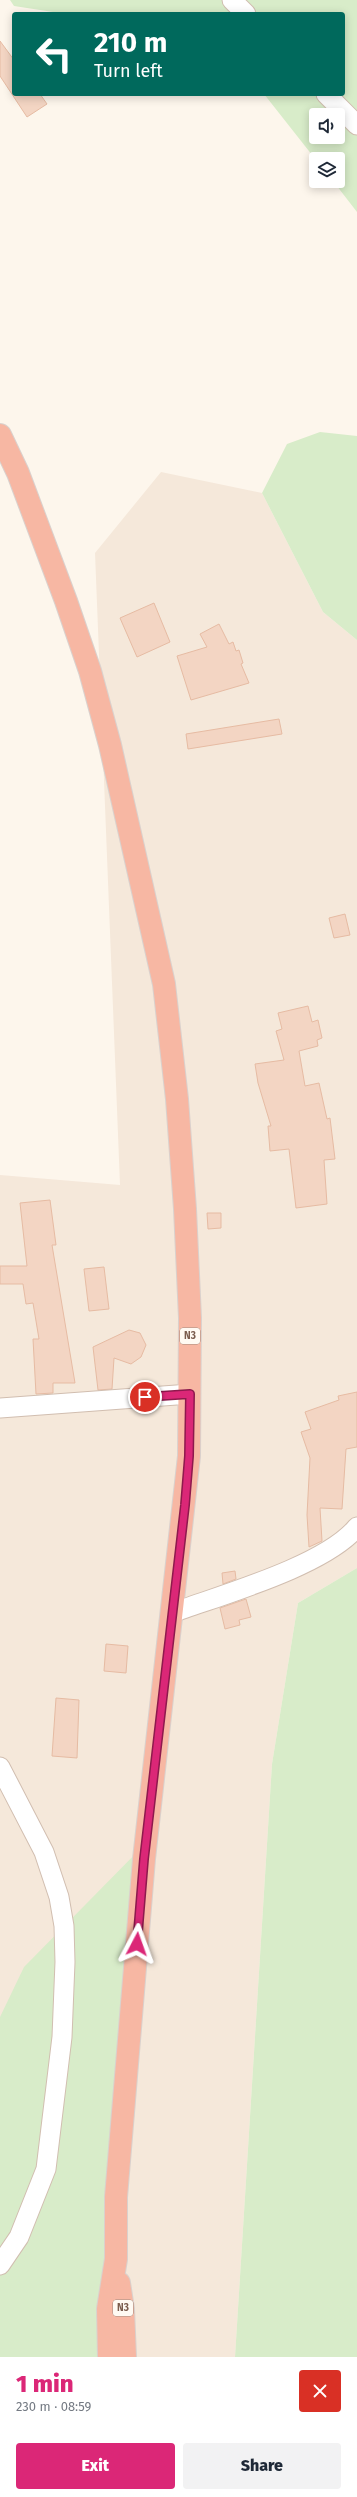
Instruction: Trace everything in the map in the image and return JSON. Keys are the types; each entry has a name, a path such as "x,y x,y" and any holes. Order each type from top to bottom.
{"highway":[{"name":"N3","path":"0,435 26,494 66,601 90,671 110,745 164,984 177,1099 185,1209 190,1318 189,1456 144,1859 116,2197 116,2259 123,2309 125,2357"},
{"name":"N3","path":"109,2357 108,2309 116,2259"}],"street":[{"path":"232,0 244,12"},
{"path":"328,96 357,125"},
{"path":"0,1408 190,1394"},
{"path":"172,1613 273,1576 325,1553 350,1535 357,1527"},
{"path":"0,1767 44,1852 59,1897 64,1926 64,1962 62,2037 46,2169 19,2237 0,2265"}],"shaded area":[{"path":"161,472 262,493 323,612 357,640 357,1568 298,1603 272,1764 235,2357 0,2357 0,1175 120,1185 95,553"}],"green space":[{"path":"10,0 357,0 357,212 338,188 345,188 345,152 310,152 266,96 345,96 345,12 53,12 14,6"},
{"path":"320,432 357,436 357,640 323,612 262,493 287,444"},
{"path":"357,1568 357,2357 235,2357 272,1764 298,1603"},
{"path":"146,1843 117,2357 0,2357 0,2017 24,1967"}],"building":[{"path":"0,41 12,57 12,94 0,76"},
{"path":"13,96 41,96 47,104 27,117"},
{"path":"154,603 170,642 137,657 120,618"},
{"path":"219,624 229,644 233,642 236,651 239,650 243,663 241,664 249,683 191,700 177,656 207,647 200,634"},
{"path":"279,719 282,734 188,749 186,734"},
{"path":"345,914 350,935 334,938 329,918"},
{"path":"308,1006 312,1022 318,1020 322,1038 317,1040 318,1046 299,1051 305,1086 319,1083 327,1119 330,1118 335,1159 324,1160 327,1204 296,1208 289,1149 270,1151 268,1126 271,1126 258,1083 255,1064 284,1060 276,1031 282,1029 278,1013"},
{"path":"50,1200 56,1245 52,1245 75,1383 53,1383 53,1393 36,1394 33,1339 39,1339 33,1303 26,1304 23,1284 0,1284 0,1266 27,1266 20,1203"},
{"path":"207,1213 221,1213 221,1228 208,1229"},
{"path":"104,1267 109,1309 89,1311 84,1269"},
{"path":"129,1330 140,1333 146,1345 141,1357 131,1364 114,1358 112,1389 98,1390 93,1347"},
{"path":"357,1392 357,1447 346,1449 342,1509 320,1508 322,1541 309,1547 307,1515 310,1458 301,1432 311,1429 305,1412 339,1400 338,1396"},
{"path":"235,1571 236,1579 223,1584 222,1573"},
{"path":"246,1599 251,1617 239,1620 240,1625 225,1629 220,1608"},
{"path":"106,1644 128,1646 126,1673 104,1671"},
{"path":"56,1698 79,1700 77,1758 52,1756"}],"route":[{"path":"137,1944 144,1859 185,1505 189,1456 190,1394 145,1397"}]}
